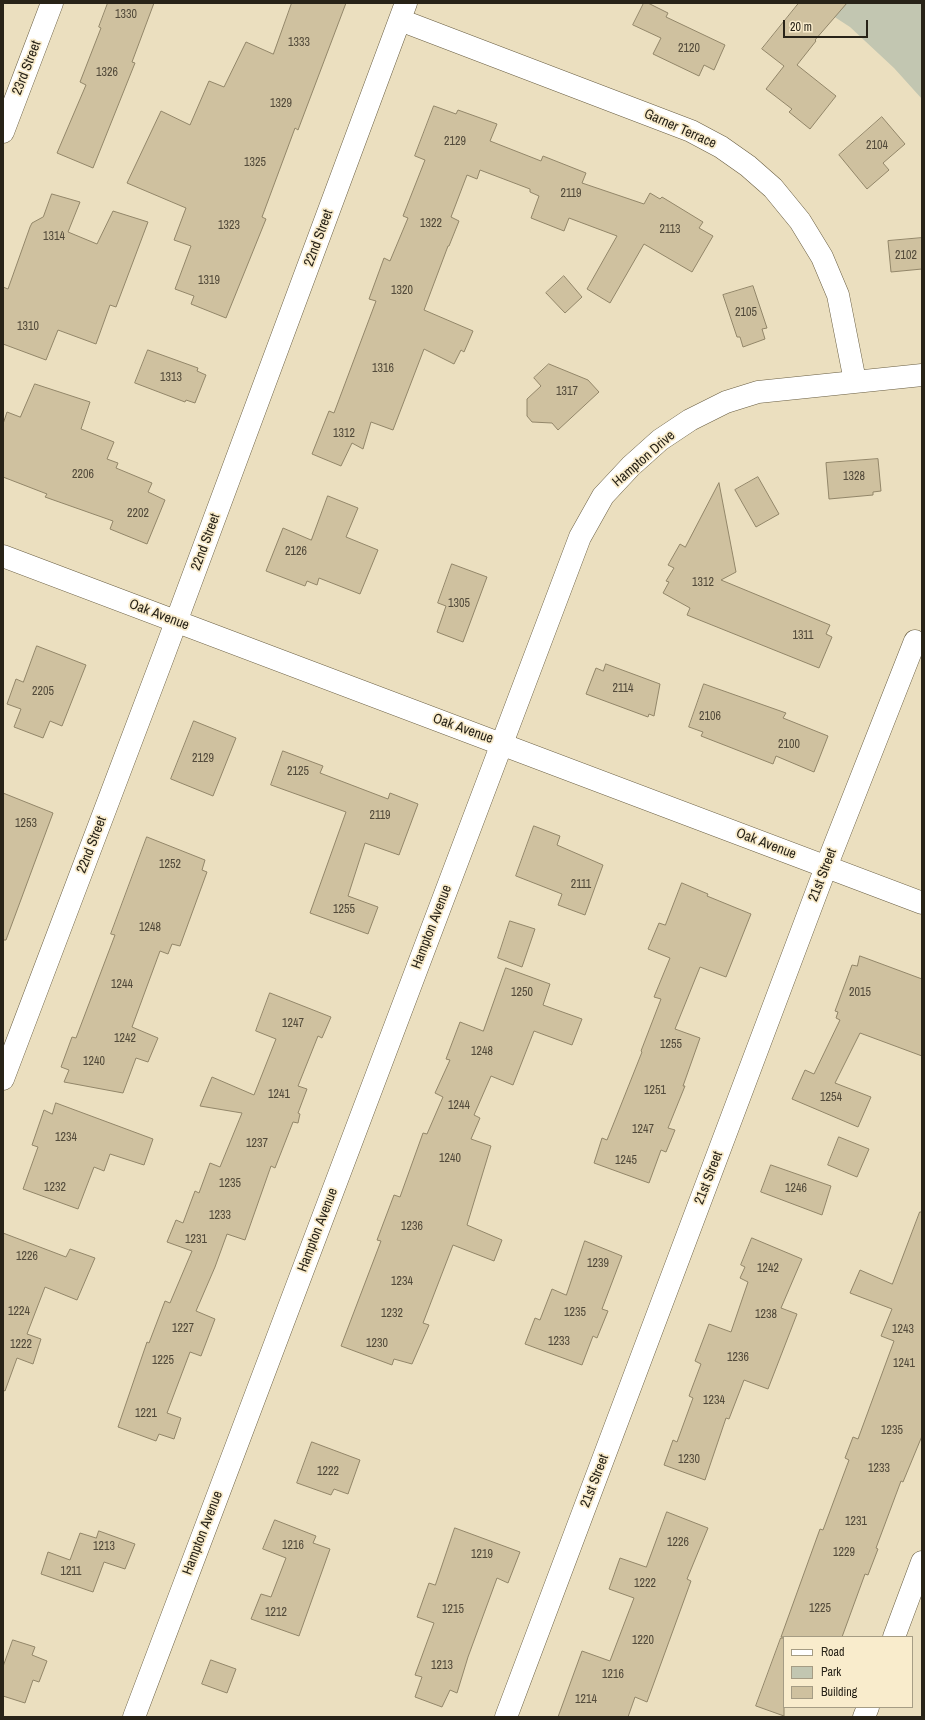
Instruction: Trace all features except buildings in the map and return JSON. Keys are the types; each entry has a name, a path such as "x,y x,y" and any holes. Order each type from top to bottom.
{"street":[{"name":"23rd Street","path":"3,132 52,3"},
{"name":"Garner Terrace","path":"403,11 691,131 721,147 748,166 773,188 800,221 822,257 838,295 855,381"},
{"name":"22nd Street","path":"3,1079 176,622 403,11"},
{"name":"Hampton Drive","path":"501,743 580,537 603,496 631,466 660,440 690,420 726,402 758,392 922,375"},
{"name":"Oak Avenue","path":"3,556 922,903"},
{"name":"21st Street","path":"506,1717 826,866 915,641"},
{"name":"Hampton Avenue","path":"134,1717 501,743"},
{"path":"894,1636 922,1562"}],"green space":[{"path":"813,3 922,3 922,99 894,68 850,27"}]}
